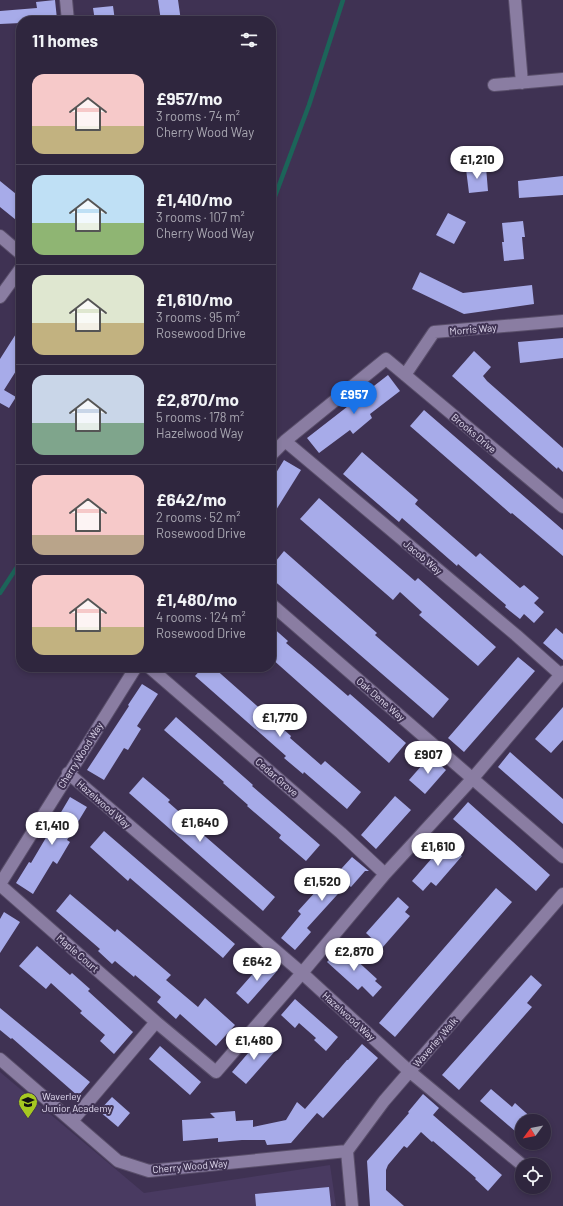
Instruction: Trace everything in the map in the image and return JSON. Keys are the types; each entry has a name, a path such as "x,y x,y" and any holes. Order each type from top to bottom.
{"street":[{"path":"66,0 68,16"},
{"path":"515,0 522,83"},
{"path":"494,85 563,79"},
{"path":"0,236 16,250"},
{"path":"0,297 16,275"},
{"name":"Morris Way","path":"405,375 434,332 563,321"},
{"name":"Brooks Drive","path":"285,441 386,359 563,507"},
{"path":"276,450 285,441"},
{"name":"Jacob Way","path":"285,441 562,674"},
{"name":"Oak Dene Way","path":"276,608 563,857"},
{"name":"Cherry Wood Way","path":"0,884 68,773 133,672"},
{"name":"Cedar Grove","path":"155,672 341,833 385,874"},
{"path":"302,973 385,874 473,778 562,674"},
{"name":"Hazelwood Way","path":"68,773 302,973 410,1071 515,1158"},
{"name":"Maple Court","path":"0,884 156,1022 216,1072 302,973"},
{"name":"Waverley Walk","path":"347,1151 384,1101 563,894"},
{"path":"72,1121 156,1022"},
{"name":"Cherry Wood Way","path":"0,1059 118,1161 149,1171 347,1151"},
{"path":"347,1151 352,1206"}],"shaded area":[{"name":"Waverley Junior Academy","path":"0,1072 144,1193 330,1165 336,1206 0,1206"}],"building":[{"path":"55,0 57,16 16,16 16,23 0,24 0,11 37,8 36,2"},
{"path":"158,0 178,0 180,16 160,16"},
{"path":"113,6 114,16 94,16 93,8"},
{"path":"486,167 488,191 469,193 466,169"},
{"path":"563,176 563,195 519,198 518,181"},
{"path":"0,181 16,194 16,220 0,207"},
{"path":"448,213 466,222 454,244 436,235"},
{"path":"523,221 525,237 522,237 524,259 504,261 502,223"},
{"path":"420,272 463,293 532,285 534,304 464,314 412,289"},
{"path":"16,334 16,371 4,390 16,397 9,408 0,403 0,359"},
{"path":"563,338 563,358 520,363 518,342"},
{"path":"474,351 491,367 483,376 487,381 563,448 563,472 558,467 557,469 452,376"},
{"path":"388,375 400,391 370,414 372,418 353,434 350,430 319,453 307,438"},
{"path":"424,410 563,530 563,556 512,513 511,514 410,426"},
{"path":"362,452 418,500 415,504 476,557 480,553 520,588 524,585 539,598 534,603 544,612 534,623 524,614 520,619 505,607 506,605 458,564 457,566 402,518 399,522 343,474"},
{"path":"284,460 301,470 276,510 276,473"},
{"path":"319,498 415,581 418,578 496,647 478,666 419,615 422,612 400,592 393,600 300,519"},
{"path":"284,551 377,633 375,635 449,699 433,718 276,582 276,561"},
{"path":"556,628 563,634 563,660 543,643"},
{"path":"276,630 288,641 286,643 348,696 350,694 406,743 389,763 276,662"},
{"path":"518,657 535,671 464,752 448,738"},
{"path":"199,672 219,672 291,736 290,738 321,765 325,761 361,792 347,809 304,772 303,774 284,758 286,756 195,676"},
{"path":"142,684 158,694 137,726 141,729 128,750 124,748 104,780 87,770"},
{"path":"563,707 563,740 551,753 535,739"},
{"path":"176,717 320,845 306,861 279,838 281,835 247,806 248,805 223,783 224,782 164,730"},
{"path":"510,752 563,799 563,824 498,767"},
{"path":"430,756 446,770 425,794 409,780"},
{"path":"143,777 170,800 168,802 200,830 199,831 275,897 263,911 129,793"},
{"path":"395,796 411,810 376,849 361,835"},
{"path":"70,797 87,807 67,840 70,842 57,864 53,861 33,894 16,883 29,862 31,863"},
{"path":"468,802 550,875 536,891 453,819"},
{"path":"104,831 235,944 223,958 130,878 128,881 90,847"},
{"path":"446,842 462,856 436,886 431,882 423,891 412,881"},
{"path":"352,857 369,871 365,871 351,887 347,884 307,928 311,932 295,950 281,938 301,914 298,911 328,878 331,880"},
{"path":"496,888 512,902 395,1037 379,1023"},
{"path":"70,894 115,932 117,929 171,975 166,980 198,1007 205,998 235,1025 216,1046 180,1014 176,1019 157,1002 161,997 135,975 134,977 115,961 112,964 98,951 100,949 56,911"},
{"path":"398,897 409,907 405,912 410,916 382,948 366,933"},
{"path":"4,912 20,922 0,953 0,919"},
{"path":"37,946 70,975 72,973 90,989 88,991 133,1032 114,1054 100,1041 105,1035 80,1013 82,1011 51,983 46,989 19,966"},
{"path":"341,946 377,979 375,981 382,987 373,997 362,986 358,990 327,962"},
{"path":"266,959 278,970 248,1004 236,993"},
{"path":"531,975 542,985 527,1003 532,1007 459,1090 442,1075"},
{"path":"295,999 338,1037 326,1051 314,1040 316,1038 299,1023 295,1028 281,1015"},
{"path":"0,1008 90,1082 78,1096 12,1038 11,1039 0,1030"},
{"path":"261,1038 276,1050 246,1084 232,1072"},
{"path":"362,1044 378,1058 323,1118 317,1113 291,1143 267,1145 265,1140 218,1142 218,1138 183,1141 182,1120 215,1118 210,1113 235,1111 236,1121 253,1120 253,1127 286,1120 297,1102 305,1109"},
{"path":"160,1046 201,1082 190,1095 149,1059"},
{"path":"491,1089 512,1107 515,1103 527,1114 515,1114 515,1131 480,1101"},
{"path":"423,1094 439,1108 433,1115 502,1175 488,1191 475,1179 476,1178 421,1132 407,1148 404,1146 388,1165 386,1170 386,1190 404,1206 370,1206 367,1161 409,1113 408,1112"},
{"path":"112,1097 130,1113 118,1127 99,1111"},
{"path":"329,1187 331,1206 256,1206 255,1194"}],"waterway":[{"path":"276,194 309,105 343,0"},
{"path":"0,593 16,569"}],"place":[{"name":"Waverley Junior Academy","path":"28,1119"}]}
